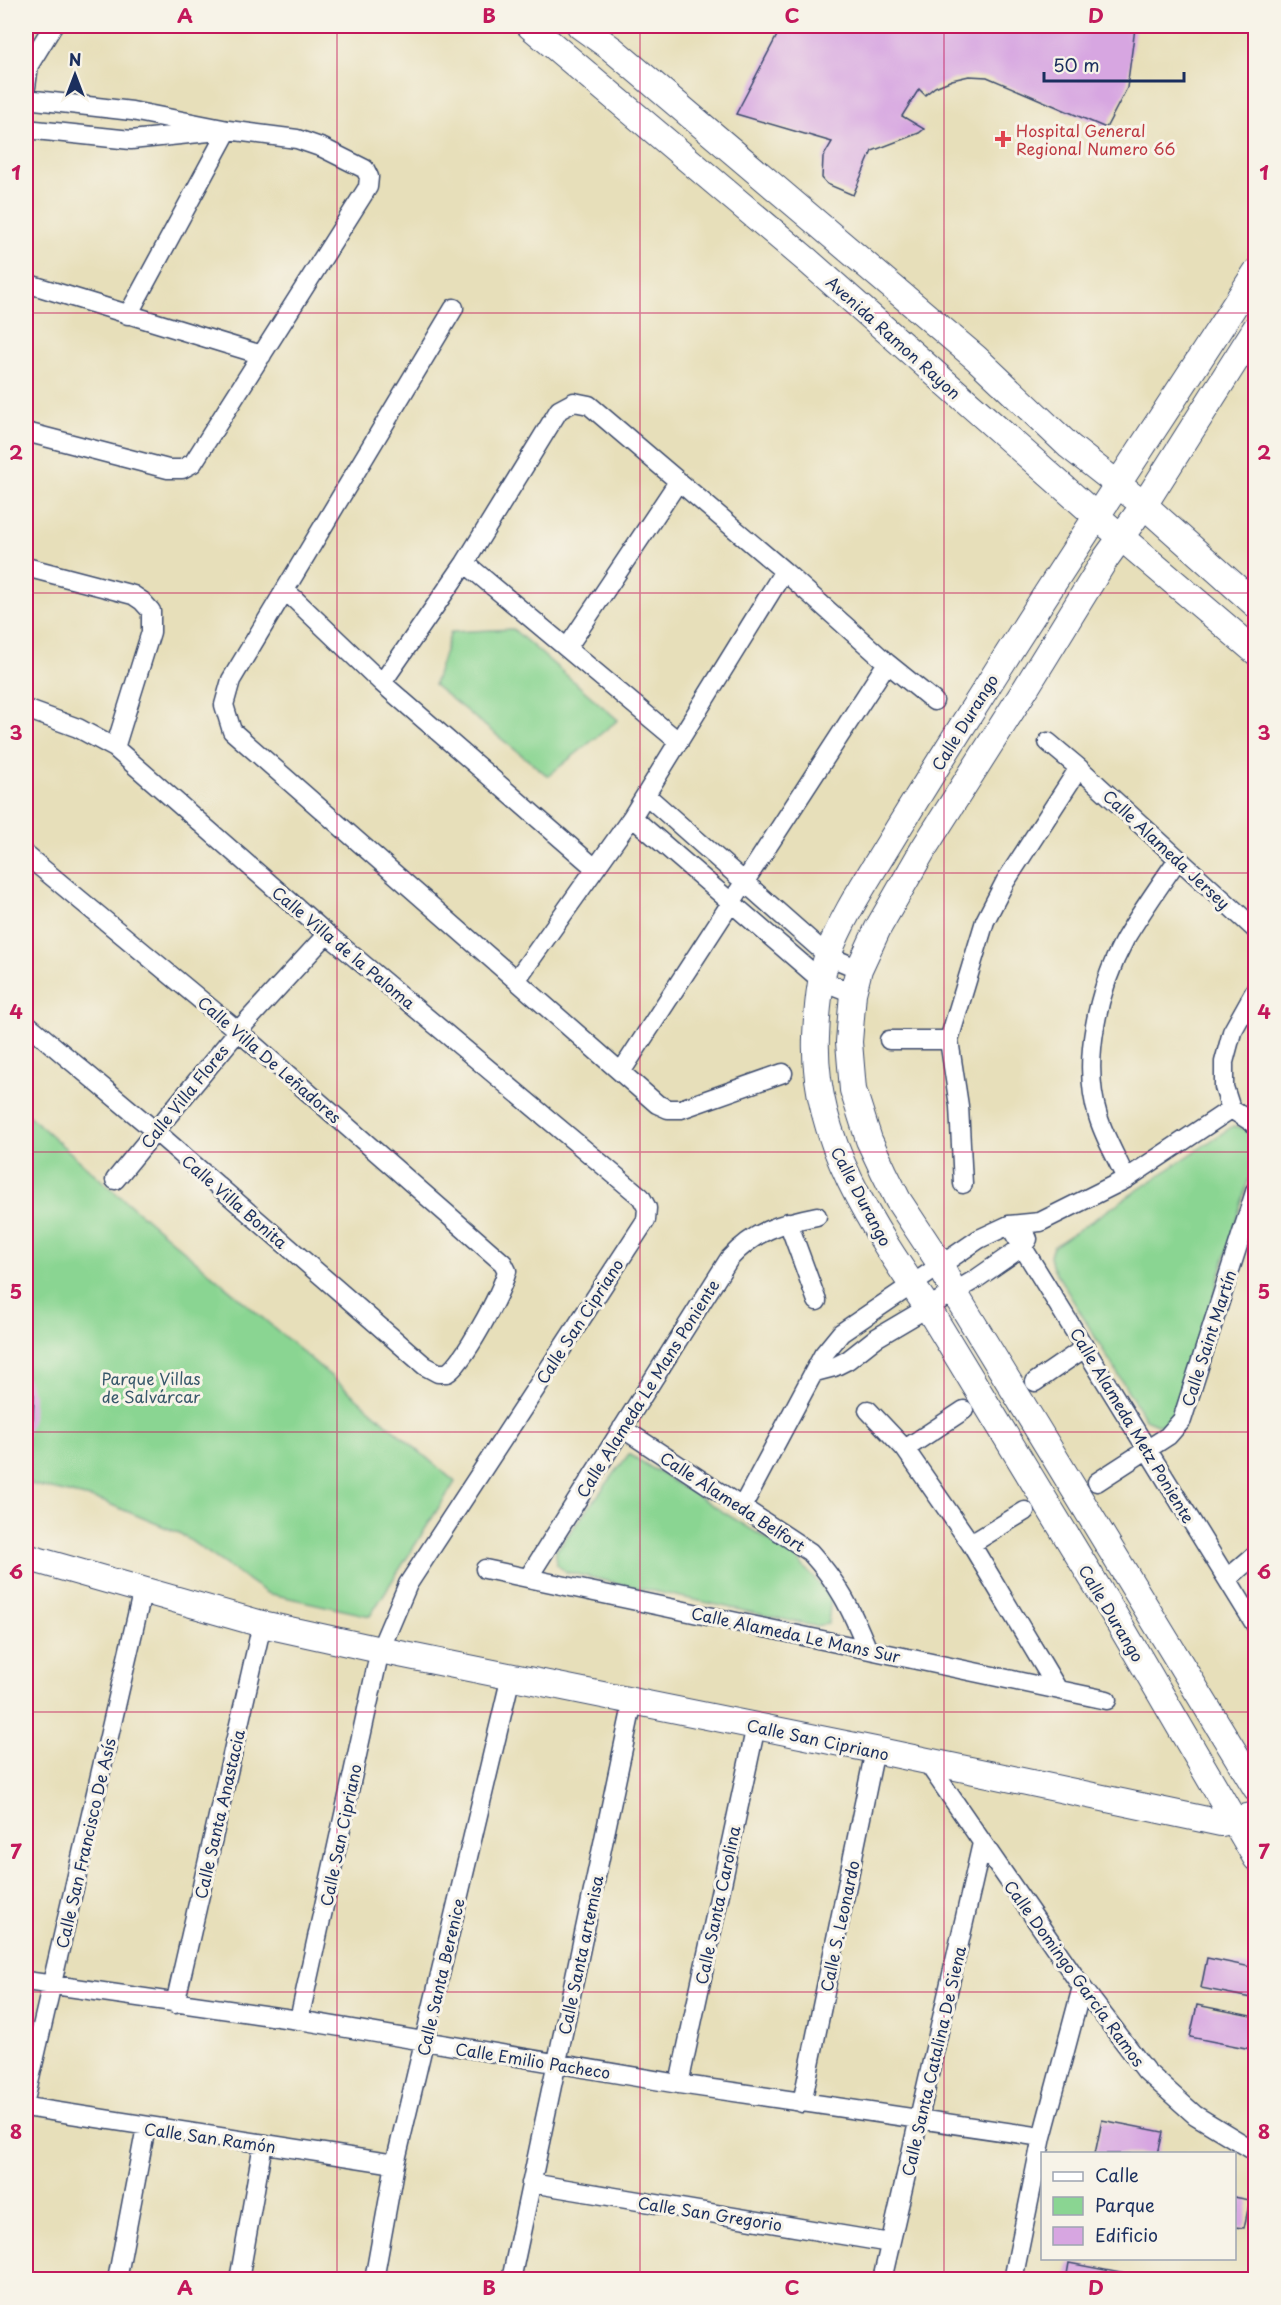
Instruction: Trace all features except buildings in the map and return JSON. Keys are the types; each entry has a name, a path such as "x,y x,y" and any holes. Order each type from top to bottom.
{"main road":[{"name":"Avenida Ramon Rayon","path":"530,26 808,261 1095,515 1256,652"},
{"path":"580,26 612,49 976,358 1069,446 1119,483 1256,605"},
{"path":"707,176 733,151"},
{"path":"808,261 830,233"},
{"name":"Calle Durango","path":"1256,272 1119,483 1095,515 849,909 828,956 822,981 816,1038 818,1090 831,1136 850,1182 1245,1818 1256,1858"},
{"name":"Calle Durango","path":"1256,328 924,848 878,928 859,969 853,993 849,1042 853,1090 868,1140 898,1200 1256,1788"},
{"name":"Calle San Cipriano","path":"26,1557 262,1624 380,1650 1221,1823 1245,1818"}],"street":[{"path":"26,87 27,60 53,26"},
{"path":"26,99 132,111 228,130 297,139 324,148 365,169 369,177 368,187 193,463 182,469 168,469 26,432"},
{"path":"26,129 131,140 228,130"},
{"path":"128,315 228,130"},
{"path":"26,283 262,355"},
{"path":"454,308 231,680 224,705 232,731 657,1104 668,1110 681,1109 783,1073"},
{"path":"382,683 465,563 559,410 574,402 589,405 784,571 886,663 934,701"},
{"path":"567,648 678,482"},
{"path":"465,563 679,742"},
{"path":"26,567 133,596 152,611 152,632 115,748"},
{"path":"517,980 632,817 784,571"},
{"path":"285,590 382,683 595,868"},
{"path":"621,1072 886,663"},
{"name":"Calle Villa de la Paloma","path":"26,709 78,728 115,748 327,934 641,1197 647,1208"},
{"name":"Calle Alameda Jersey","path":"1048,742 1256,930"},
{"path":"963,1184 959,1106 949,1040 985,921 1005,882 1079,768"},
{"path":"646,795 828,956 859,969"},
{"path":"632,817 822,981 853,993"},
{"name":"Calle Villa De Leñadores","path":"26,855 238,1031 497,1257 507,1271 502,1286 460,1362 447,1374"},
{"path":"1126,1179 1098,1116 1091,1066 1095,1020 1106,985 1125,940 1178,859"},
{"name":"Calle Villa Flores","path":"115,1180 238,1031 327,934"},
{"path":"1256,988 1232,1032 1224,1062 1224,1086 1231,1110 1256,1125"},
{"name":"Calle Villa Bonita","path":"26,1023 155,1131 425,1366 447,1374"},
{"path":"889,1040 949,1040"},
{"path":"742,1507 829,1345 860,1318 979,1239 1009,1225 1040,1222 1126,1179 1231,1110"},
{"name":"Calle Saint Martín","path":"1097,1482 1168,1436 1182,1420 1256,1189"},
{"name":"Calle San Cipriano","path":"299,2020 380,1650 408,1584 646,1220 647,1208"},
{"name":"Calle Alameda Le Mans Poniente","path":"528,1578 729,1259 742,1244 756,1235 788,1222 817,1216"},
{"path":"788,1222 817,1301"},
{"path":"815,1372 834,1367 848,1359 876,1338 954,1292 1023,1247 1040,1222"},
{"name":"Calle Alameda Metz Poniente","path":"1009,1225 1256,1626"},
{"path":"860,1318 876,1338"},
{"path":"1035,1382 1086,1347"},
{"path":"868,1410 905,1449 971,1544 1057,1688"},
{"path":"905,1449 964,1410"},
{"name":"Calle Alameda Belfort","path":"622,1428 810,1552 831,1575 849,1604 867,1648"},
{"path":"971,1544 1025,1511"},
{"path":"1227,1579 1256,1554"},
{"name":"Calle Alameda Le Mans Sur","path":"485,1569 1107,1700"},
{"name":"Calle San Francisco De Asís","path":"26,2096 143,1589"},
{"name":"Calle Santa Anastacia","path":"175,2004 262,1624"},
{"name":"Calle Santa Berenice","path":"374,2280 395,2164 511,1676"},
{"name":"Calle Santa artemisa","path":"511,2280 633,1701"},
{"name":"Calle Santa Carolina","path":"679,2084 756,1726"},
{"name":"Calle S. Leonardo","path":"802,2103 875,1750"},
{"name":"Calle Domingo García Ramos","path":"927,1762 1082,1986 1146,2071 1195,2115 1256,2152"},
{"name":"Calle Santa Catalina De Siena","path":"882,2280 982,1843"},
{"name":"Calle Emilio Pacheco","path":"26,1981 299,2020 679,2084 1042,2137"},
{"path":"1013,2280 1042,2137 1082,1986"},
{"name":"Calle San Ramón","path":"26,2107 395,2164"},
{"path":"117,2280 146,2127"},
{"path":"239,2280 263,2144"},
{"name":"Calle San Gregorio","path":"531,2184 890,2243"}],"green space":[{"path":"513,629 618,720 548,776 434,685 451,632"},
{"name":"Parque Villas de Salvárcar","path":"26,1113 109,1187 455,1482 370,1616 267,1593 179,1533 102,1501 26,1483"},
{"path":"1233,1126 1243,1128 1255,1137 1255,1158 1175,1423 1159,1425 1145,1419 1052,1266 1050,1255 1053,1247"},
{"path":"629,1454 793,1555 831,1597 828,1624 814,1626 566,1572 556,1564 556,1551"}],"place":[{"name":"Hospital General Regional Numero 66","path":"1003,139"}]}
